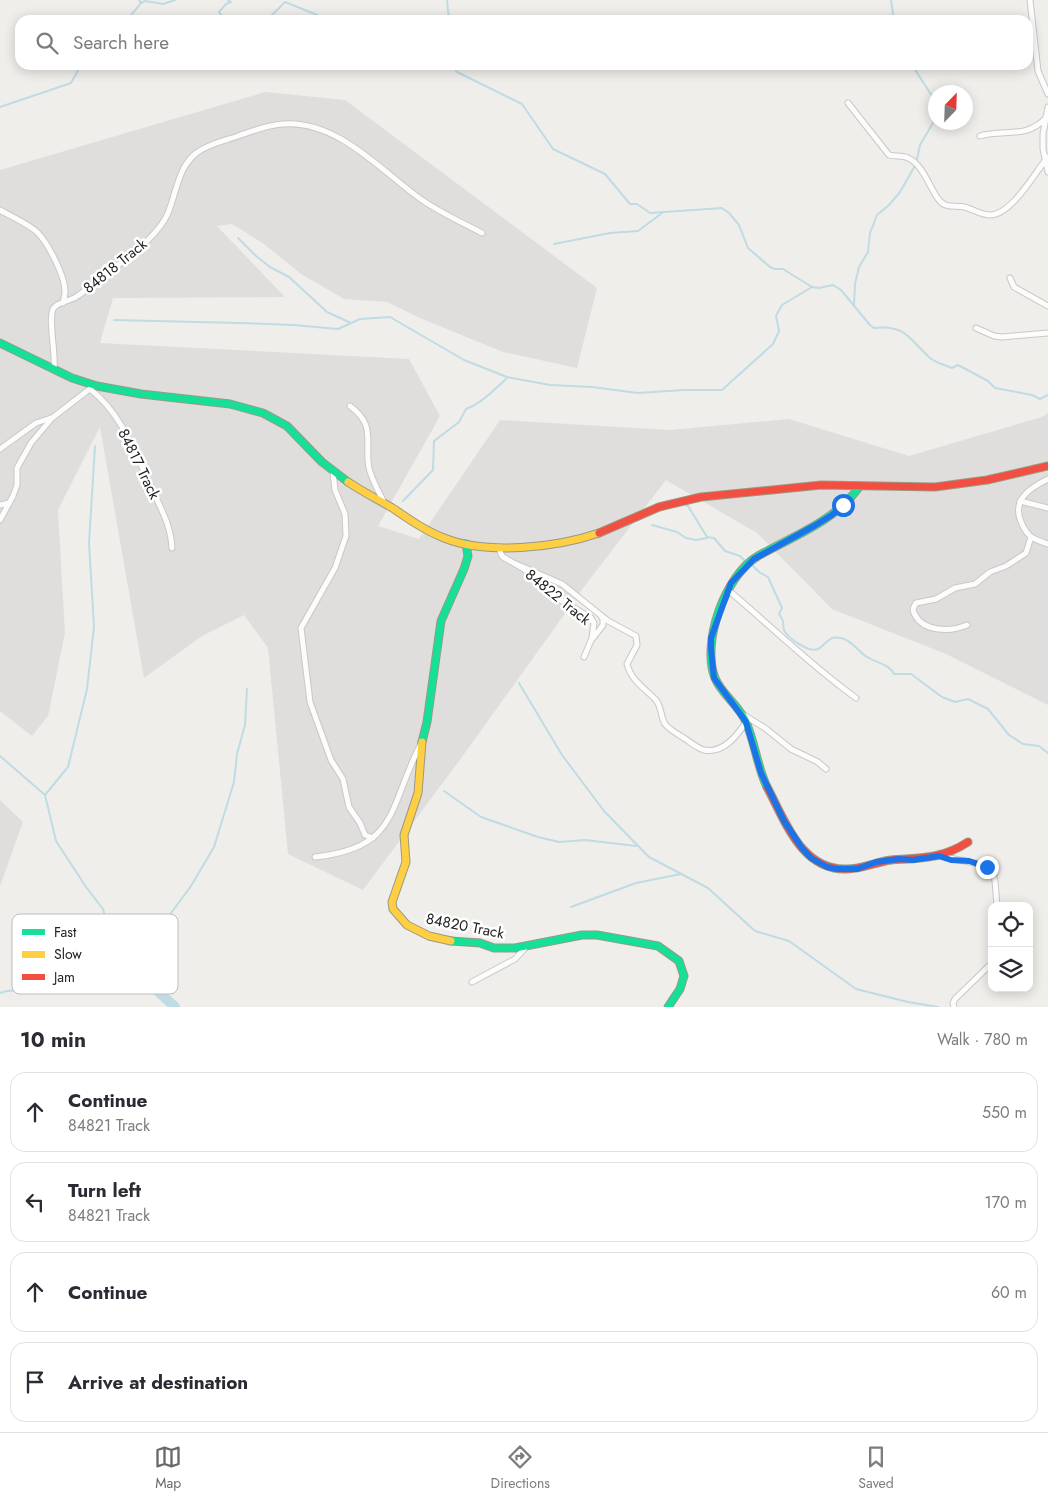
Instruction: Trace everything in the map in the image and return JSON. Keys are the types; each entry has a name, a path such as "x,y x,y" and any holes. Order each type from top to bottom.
{"street":[{"path":"1030,0 1032,15"},
{"path":"1033,27 1038,71 1048,91"},
{"path":"848,103 889,155 910,158 916,164 928,180 940,202 946,206 963,206 986,215 997,214 1017,197 1047,159"},
{"path":"1048,107 1043,134 1048,172"},
{"path":"980,136 998,132 1025,132 1040,124 1046,118"},
{"name":"84818 Track","path":"63,303 92,286 148,240 167,216 183,168 194,154 202,149 270,126 284,124 302,125 336,137 359,149 382,169 438,210 482,233"},
{"path":"0,210 30,228 41,238 54,258 63,282 65,292 63,303 56,305 52,316 54,369"},
{"path":"1010,278 1014,286 1048,306"},
{"path":"976,328 994,336 1002,337 1048,333"},
{"path":"0,343 92,387 220,402 273,417 287,426 333,472 360,491 432,533 453,542 466,544 500,547 556,544 608,530 645,512 675,502 704,496 792,487 860,486 898,488 952,486 1048,466"},
{"path":"0,520 17,485 17,468 31,443 52,418 92,387"},
{"name":"84817 Track","path":"92,387 108,406 130,440 167,520 172,537 172,548"},
{"path":"350,406 368,428 370,472 386,505"},
{"path":"0,449 36,423 52,418"},
{"path":"333,472 335,490 345,514 346,536 335,568 301,628 302,639 310,702 330,760 343,779 348,807 357,818 366,835 373,838"},
{"path":"1048,479 1028,491 1020,501 1018,511 1021,521 1031,537 1048,544"},
{"path":"860,486 851,499 832,515 792,540 754,559 731,583 711,638 714,678 746,722 761,773 784,821 811,858 827,867 857,869 876,862 899,859 913,860 939,856 950,853 968,842"},
{"path":"1020,501 1048,508"},
{"path":"0,505 9,503"},
{"path":"967,625 949,629 926,626 917,618 913,607 955,588 975,584 990,572 1006,566 1026,553 1031,537"},
{"name":"84820 Track","path":"466,544 468,556 464,569 441,620 427,722 422,742 418,793 404,835 406,862 392,902 393,909 407,926 429,936 458,942 480,943 494,948 528,946 575,936 597,935 658,946 679,961 684,976 680,989 668,1007"},
{"name":"84822 Track","path":"500,547 501,554 504,557 516,564 554,595 590,618 594,623 595,628 584,657"},
{"path":"516,564 562,584 601,616 636,636 637,644 627,664 628,670 634,679 656,700 666,725 701,749 716,749 729,743 738,735 746,722"},
{"path":"728,590 817,669 856,698"},
{"path":"592,638 603,626 601,616"},
{"path":"741,714 765,728 791,749 818,762 826,769"},
{"path":"315,857 336,855 366,843 381,831 387,823 413,758 422,742"},
{"path":"939,856 980,864 992,871 997,902"},
{"path":"472,982 515,959 528,946"},
{"path":"954,1007 955,999 988,967"}],"shaded area":[{"path":"265,92 345,100 597,288 577,368 503,352 420,318 387,302 344,299 301,274 264,244 232,224 217,226 285,297 113,298 100,343 409,359 440,416 378,526 419,539 500,420 670,430 789,419 909,456 1042,417 1048,413 1048,705 946,654 832,609 757,533 666,480 584,587 462,757 363,890 288,854 268,648 244,615 202,636 144,678 100,427 58,510 65,633 48,716 32,736 0,711 0,170"},
{"path":"0,800 23,822 0,886"}],"waterway":[{"path":"139,0 141,3 145,1 163,4 175,0"},
{"path":"221,15 219,12 226,4 231,2 228,0"},
{"path":"447,0 448,15"},
{"path":"891,0 893,15"},
{"path":"272,15 285,2 317,15"},
{"path":"131,15 141,3"},
{"path":"0,107 71,83 78,70"},
{"path":"456,70 522,104 553,149 605,174 630,204 637,204 650,213 722,208 739,225 748,248 770,267 783,269 812,287 819,288 833,285 841,290 874,328 885,327 901,331 932,360 952,368 958,365 988,381 995,388 1032,395 1040,399 1048,395"},
{"path":"915,70 928,90"},
{"path":"854,305 855,284 859,267 868,252 870,233 877,215 900,192 916,164 920,145 929,130"},
{"path":"554,244 610,233 638,231 662,213"},
{"path":"238,238 270,267 289,277 327,312 351,323"},
{"path":"114,320 294,325 338,329 360,319 390,317 464,360 507,377 550,385 592,387 638,393 722,390 773,344 779,331 776,316 782,305 812,287"},
{"path":"403,501 433,470 434,441 459,422 466,409 483,400 507,378"},
{"path":"45,795 68,767 87,689 94,627 89,543 95,446"},
{"path":"686,505 707,537 714,538 725,551 740,556 746,562"},
{"path":"652,525 677,532 686,538 696,540 707,538"},
{"path":"751,564 768,577 782,608 779,614 783,621 784,631 800,645 814,650 833,638 841,638 853,644 865,656 890,668 894,674 911,674 942,697 955,702 968,699 988,709 1009,735 1023,744 1039,746 1048,753"},
{"path":"519,683 562,755 604,811 649,857 708,888 755,931 789,941 856,989 908,1002 938,1007"},
{"path":"170,914 191,886 214,847 234,782 237,754 245,725 247,689"},
{"path":"0,756 45,795 56,841 103,909 104,914"},
{"path":"444,791 481,817 538,837 559,842 585,840 636,846"},
{"path":"571,907 636,883 681,874"},
{"path":"0,993 12,991"},
{"path":"161,994 175,1007"}],"traffic: fast":[{"path":"0,343 72,378 97,386 141,394 230,404 263,413 287,426 322,462 348,482"},
{"path":"767,787 746,722 715,678 711,663 711,647 719,611 735,578 746,565 758,556 813,527 826,518 850,498 860,486"},
{"path":"422,742 427,722 441,621 464,569 468,556 466,544"},
{"path":"451,941 480,943 494,948 515,948 582,935 597,935 658,946 679,961 684,976 680,989 668,1007"}],"traffic: slow":[{"path":"348,482 424,529 461,543 500,548 521,548 542,546 599,533"},
{"path":"422,742 418,793 404,835 406,862 392,902 393,909 407,925 429,936 451,941"}],"traffic: jam":[{"path":"599,533 659,507 701,497 821,485 935,487 987,480 1048,466"},
{"path":"767,787 796,841 806,853 818,862 831,867 853,869 891,860 931,857 949,852 968,842"}],"route":[{"path":"843,505 832,515 792,540 754,559 731,583 711,638 714,678 746,722 761,773 784,821 811,858 827,867 837,869 857,869 876,862 899,859 924,859 939,856 951,860 969,861 987,867"}]}
